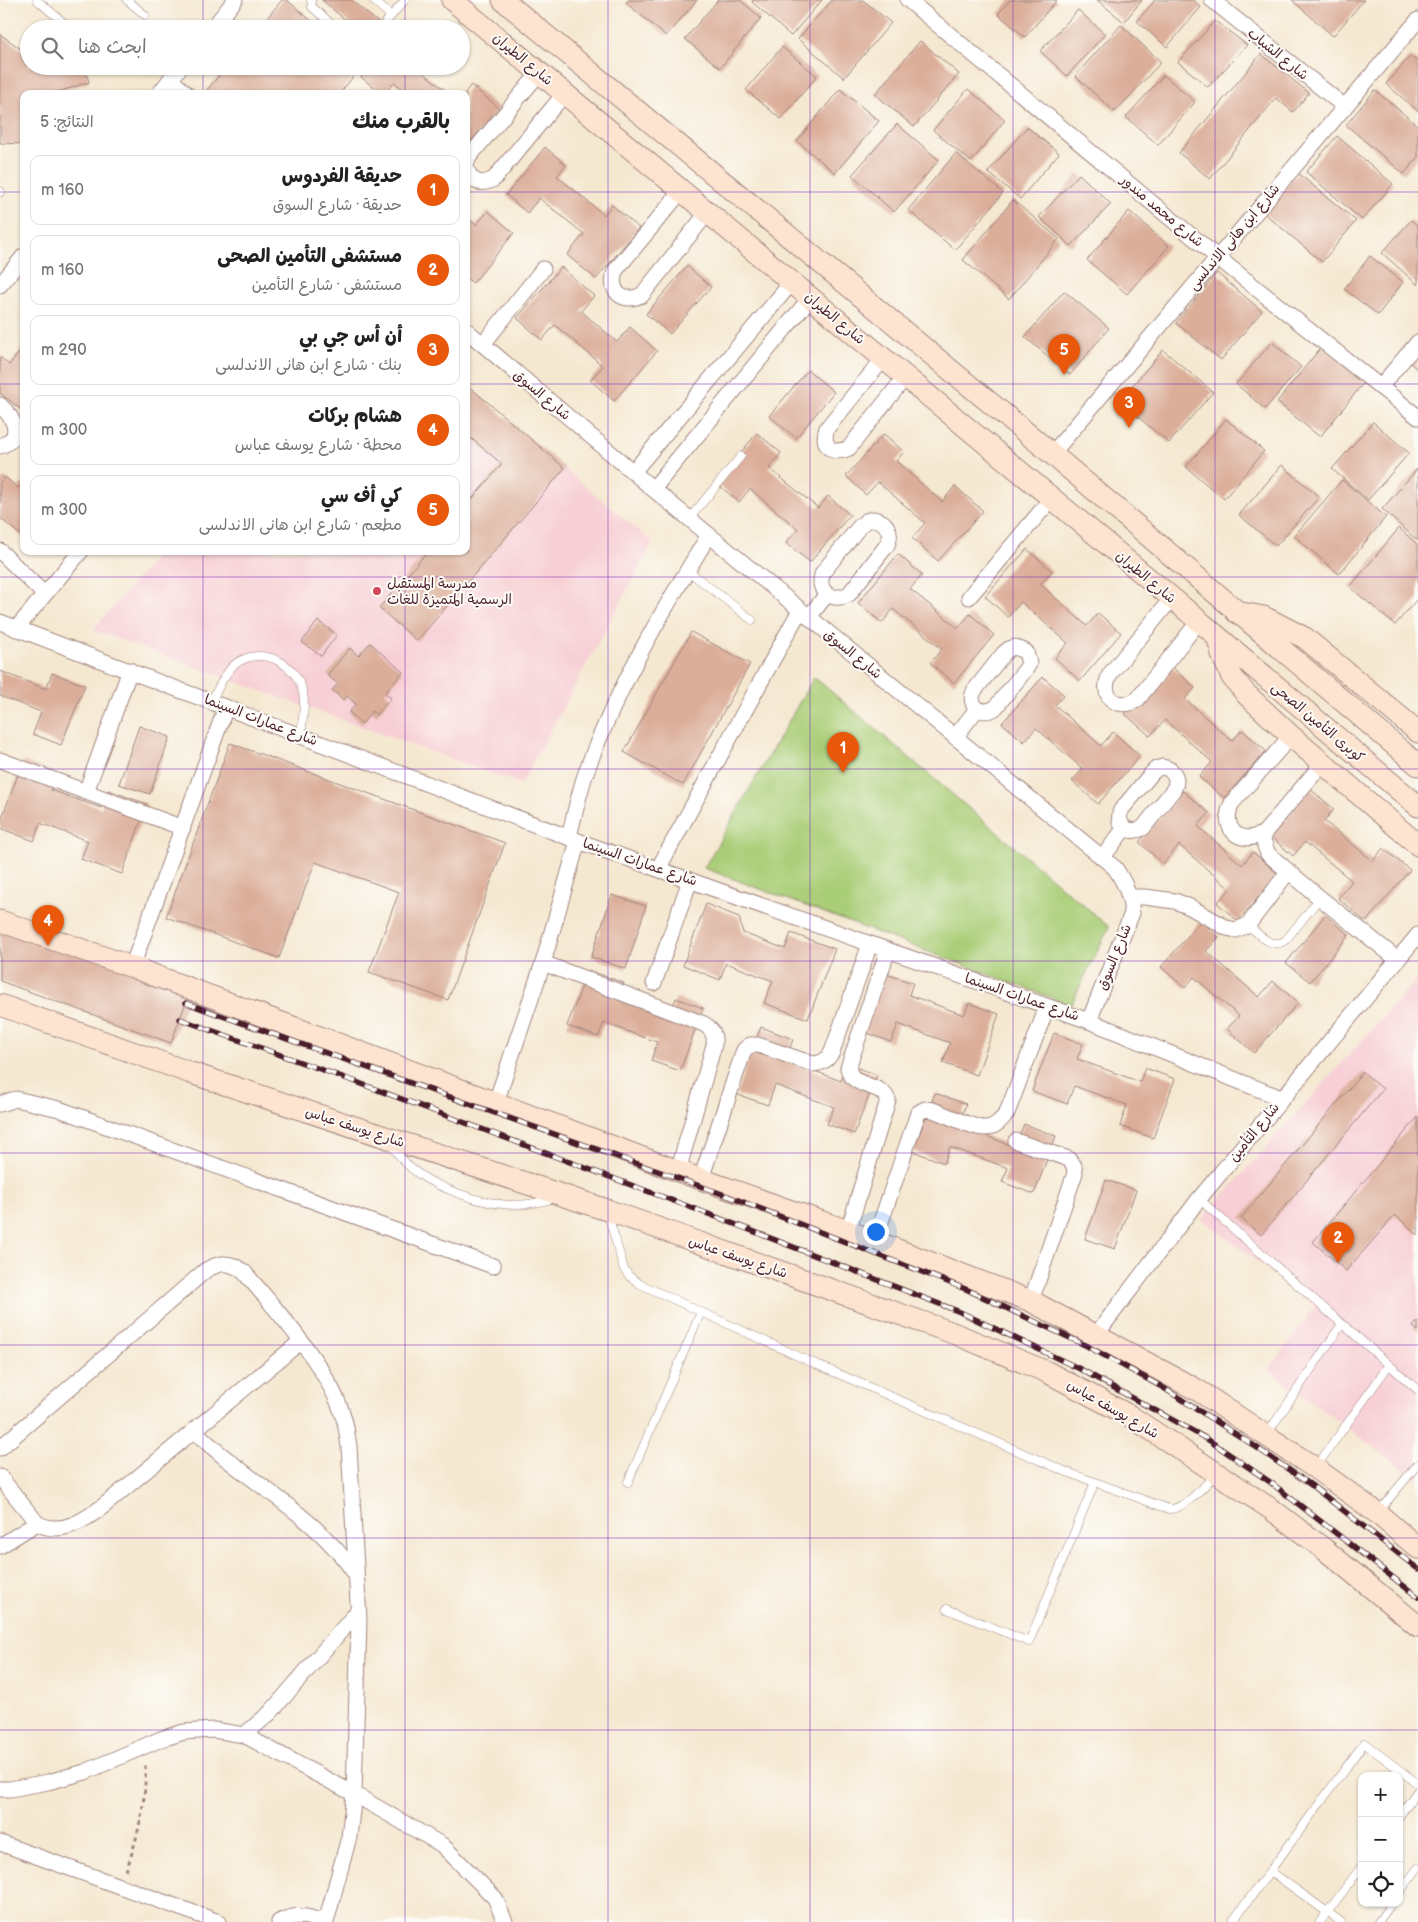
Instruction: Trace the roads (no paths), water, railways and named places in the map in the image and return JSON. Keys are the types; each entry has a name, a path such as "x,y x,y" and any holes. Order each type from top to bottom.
{"main road":[{"name":"شارع الطيران","path":"452,0 1217,636"},
{"path":"503,0 1052,454 1418,765"},
{"path":"1236,612 1264,616 1305,638 1418,732"},
{"path":"1217,636 1223,657 1232,677 1247,695 1291,736 1418,844"},
{"name":"كوبرى التأمين الصحى","path":"1217,636 1418,806"},
{"path":"0,920 132,967 678,1171 848,1231 1031,1301 1199,1391 1315,1468 1377,1514 1418,1548"},
{"name":"شارع يوسف عباس","path":"0,1005 191,1073 607,1210 953,1332 1004,1353 1047,1372 1130,1416 1218,1473 1324,1548 1418,1626"}],"street":[{"path":"219,20 235,0"},
{"name":"شارع محمد مندور","path":"908,0 1217,257 1418,417"},
{"name":"شارع الشباب","path":"1212,0 1345,108"},
{"name":"شارع ابن هانى الاندلسى","path":"1052,454 1418,20"},
{"path":"470,156 540,72"},
{"path":"161,90 173,75"},
{"path":"170,79 182,90"},
{"path":"470,177 476,182 486,184 494,179 565,94"},
{"path":"682,190 616,271 612,281 615,290 622,297 633,299 642,295 708,212"},
{"path":"0,285 20,261"},
{"path":"483,344 543,270"},
{"path":"633,472 792,282"},
{"path":"653,489 811,297"},
{"name":"شارع السوق","path":"470,333 689,519 1115,868 1124,881 1130,897 1132,913 1088,1021"},
{"path":"1380,386 1418,342"},
{"path":"884,358 827,428 824,436 827,444 833,450 842,451 849,448 906,376"},
{"path":"0,405 19,426 7,444 0,446"},
{"path":"969,597 1052,498"},
{"path":"873,519 880,520 886,524 890,531 890,539 887,546 850,594 842,598 834,598 826,594 820,580 823,572 860,526 866,521 873,519"},
{"path":"496,1102 543,963 589,765 617,699 650,634 709,535"},
{"path":"0,551 44,594"},
{"path":"16,629 77,555"},
{"path":"658,869 804,614 826,594"},
{"path":"1172,598 1110,674 1106,683 1107,692 1112,700 1120,704 1129,704 1137,700 1199,621"},
{"name":"شارع عمارات السينما","path":"0,622 573,839 1088,1021 1281,1098"},
{"path":"86,792 130,670"},
{"path":"132,967 226,707"},
{"path":"955,737 977,709"},
{"path":"1291,736 1232,803 1227,813 1228,824 1233,833 1243,838 1254,838 1264,833 1323,763"},
{"path":"0,760 183,828"},
{"path":"1103,857 1124,829"},
{"path":"1264,833 1263,840 1268,854 1397,959"},
{"path":"1130,897 1175,901 1190,907 1227,928 1236,930 1248,925 1288,872"},
{"path":"654,983 690,880"},
{"name":"شارع التأمين","path":"1096,1335 1199,1199 1418,935"},
{"path":"701,1179 744,1050 750,1045 758,1044 813,1064 821,1063 828,1059 870,944"},
{"path":"848,1231 888,1100 885,1094 879,1090 856,1081 850,1076 848,1068 888,950"},
{"path":"543,963 704,1024 711,1029 714,1036 714,1045 678,1171"},
{"path":"874,1242 918,1113 925,1109 933,1110 984,1129 1001,1121 1007,1113 1047,1006"},
{"path":"0,1104 16,1099 59,1109 493,1266"},
{"path":"1016,1141 1068,1159 1074,1166 1075,1173 1031,1301"},
{"path":"0,1448 206,1270 218,1263 226,1262 235,1265 244,1272 321,1371 338,1401 345,1420 349,1446 358,1611 354,1794 349,1837 326,1922"},
{"path":"0,1477 37,1523 44,1527 58,1528 75,1524 89,1517 300,1342"},
{"path":"195,1431 222,1456 269,1490 331,1542 356,1576"},
{"path":"0,1546 37,1523"},
{"path":"244,1735 270,1713 358,1611"},
{"path":"0,1789 48,1782 85,1772 143,1746 184,1732 214,1730 244,1735 354,1794 442,1845 495,1898 505,1922"},
{"path":"0,1843 218,1922"},
{"path":"279,1922 299,1916 313,1918 321,1922"}],"lane":[{"path":"37,0 60,20"},
{"path":"128,0 145,15"},
{"path":"311,0 312,7 327,20"},
{"path":"373,0 391,16"},
{"path":"388,20 405,0"},
{"path":"689,519 741,456"},
{"path":"687,570 752,620"},
{"path":"211,701 232,666 242,660 256,656 270,656 285,663 297,677 304,693 301,736"},
{"path":"1248,925 1272,944 1278,945 1285,941 1320,898"},
{"path":"386,1137 401,1159 423,1178 486,1202 526,1205 563,1196"},
{"path":"1199,1199 1418,1390"},
{"path":"607,1210 620,1257 629,1276 640,1284 812,1363 1095,1482 1174,1510 1184,1505 1218,1473"},
{"path":"628,1482 701,1312"},
{"path":"1266,1434 1342,1324"},
{"path":"1315,1468 1389,1365"},
{"path":"1377,1514 1418,1464"},
{"path":"947,1610 1029,1642 1095,1482"},
{"path":"1232,1922 1364,1743 1418,1784"},
{"path":"1403,1811 1418,1790"},
{"path":"1403,1888 1418,1868"},
{"path":"1270,1871 1341,1922"},
{"path":"1320,1922 1358,1871"},
{"path":"1378,1922 1389,1907"}],"railway":[{"path":"186,1003 728,1196 968,1290 1087,1346 1162,1387 1253,1445 1311,1485 1418,1569"},
{"path":"180,1019 359,1083 719,1218 960,1312 1080,1369 1207,1439 1270,1482 1418,1597"}],"place":[{"name":"كي أف سي","path":"1064,375"},
{"name":"أن أس جي بي","path":"1129,428"},
{"name":"مدرسة المستقبل الرسمية المتميزة للغات","path":"377,591"},
{"name":"حديقة الفردوس","path":"843,773"},
{"name":"هشام بركات","path":"48,946"},
{"name":"مستشفى التأمين الصحى","path":"1338,1263"}]}
